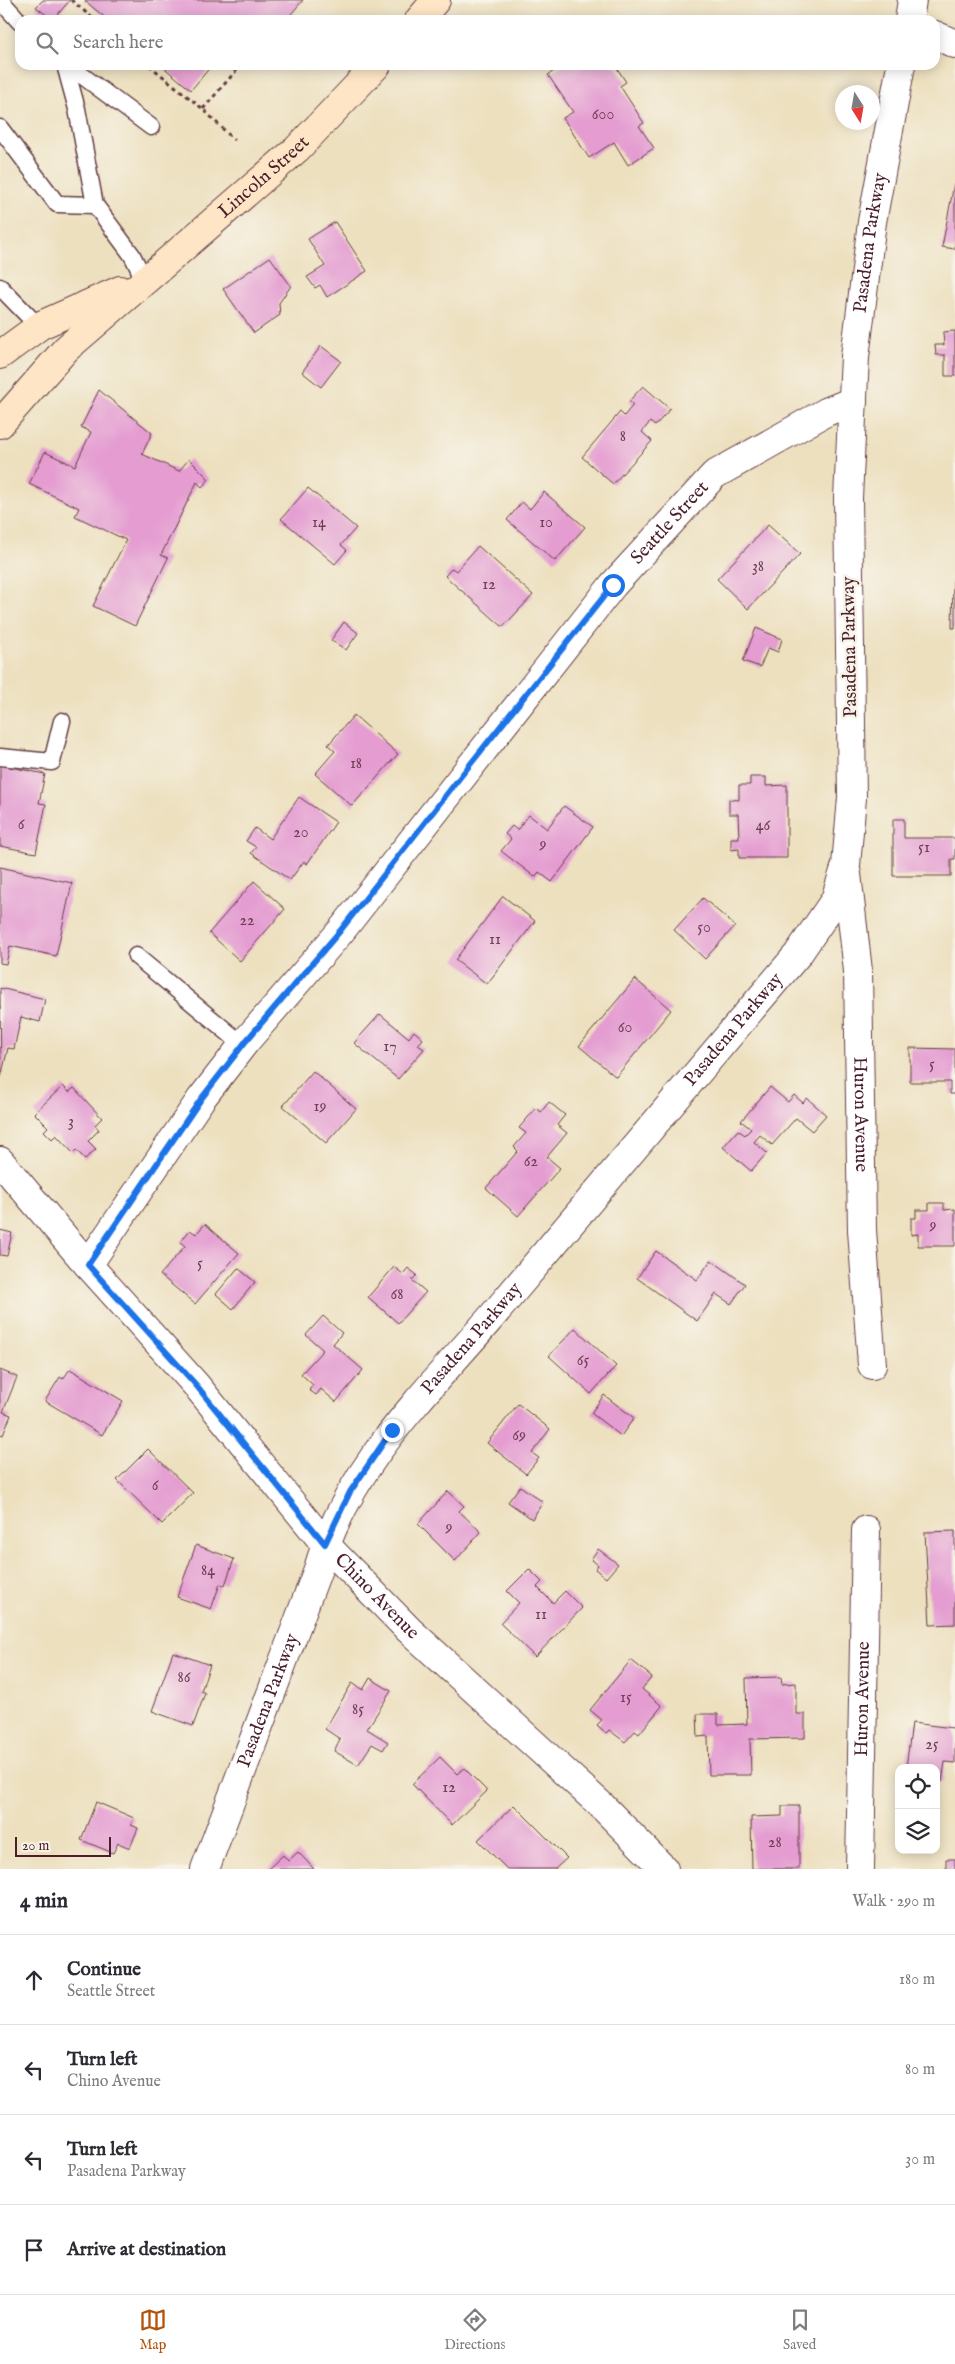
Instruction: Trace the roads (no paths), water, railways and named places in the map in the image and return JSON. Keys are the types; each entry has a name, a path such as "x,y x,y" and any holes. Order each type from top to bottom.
{"main road":[{"path":"423,15 436,0"},
{"name":"Lincoln Street","path":"0,424 66,349 144,279 297,149 371,70"},
{"name":"Lincoln Street","path":"0,355 39,327 144,279"}],"street":[{"path":"910,15 912,0"},
{"path":"940,37 955,44"},
{"name":"Pasadena Parkway","path":"204,1869 314,1578 325,1544 350,1492 392,1430 504,1303 798,954 835,900 846,865 852,798 848,498 856,357 872,222 900,70"},
{"name":"Seattle Street","path":"88,1265 201,1099 243,1045 340,931 613,585 714,474 826,412 853,401"},
{"name":"Huron Avenue","path":"846,865 858,971 862,1230 872,1366"},
{"name":"Chino Avenue","path":"0,1161 88,1265 196,1385 325,1544 409,1630 601,1805 664,1869"},
{"name":"Huron Avenue","path":"860,1869 866,1530"}],"lane":[{"path":"0,0 15,16"},
{"path":"67,70 78,109 95,205 132,254 144,279"},
{"path":"73,70 151,128"},
{"path":"0,128 57,204 95,205"},
{"path":"0,287 39,327"},
{"path":"0,757 52,762 62,722"},
{"path":"136,956 243,1045"}]}
